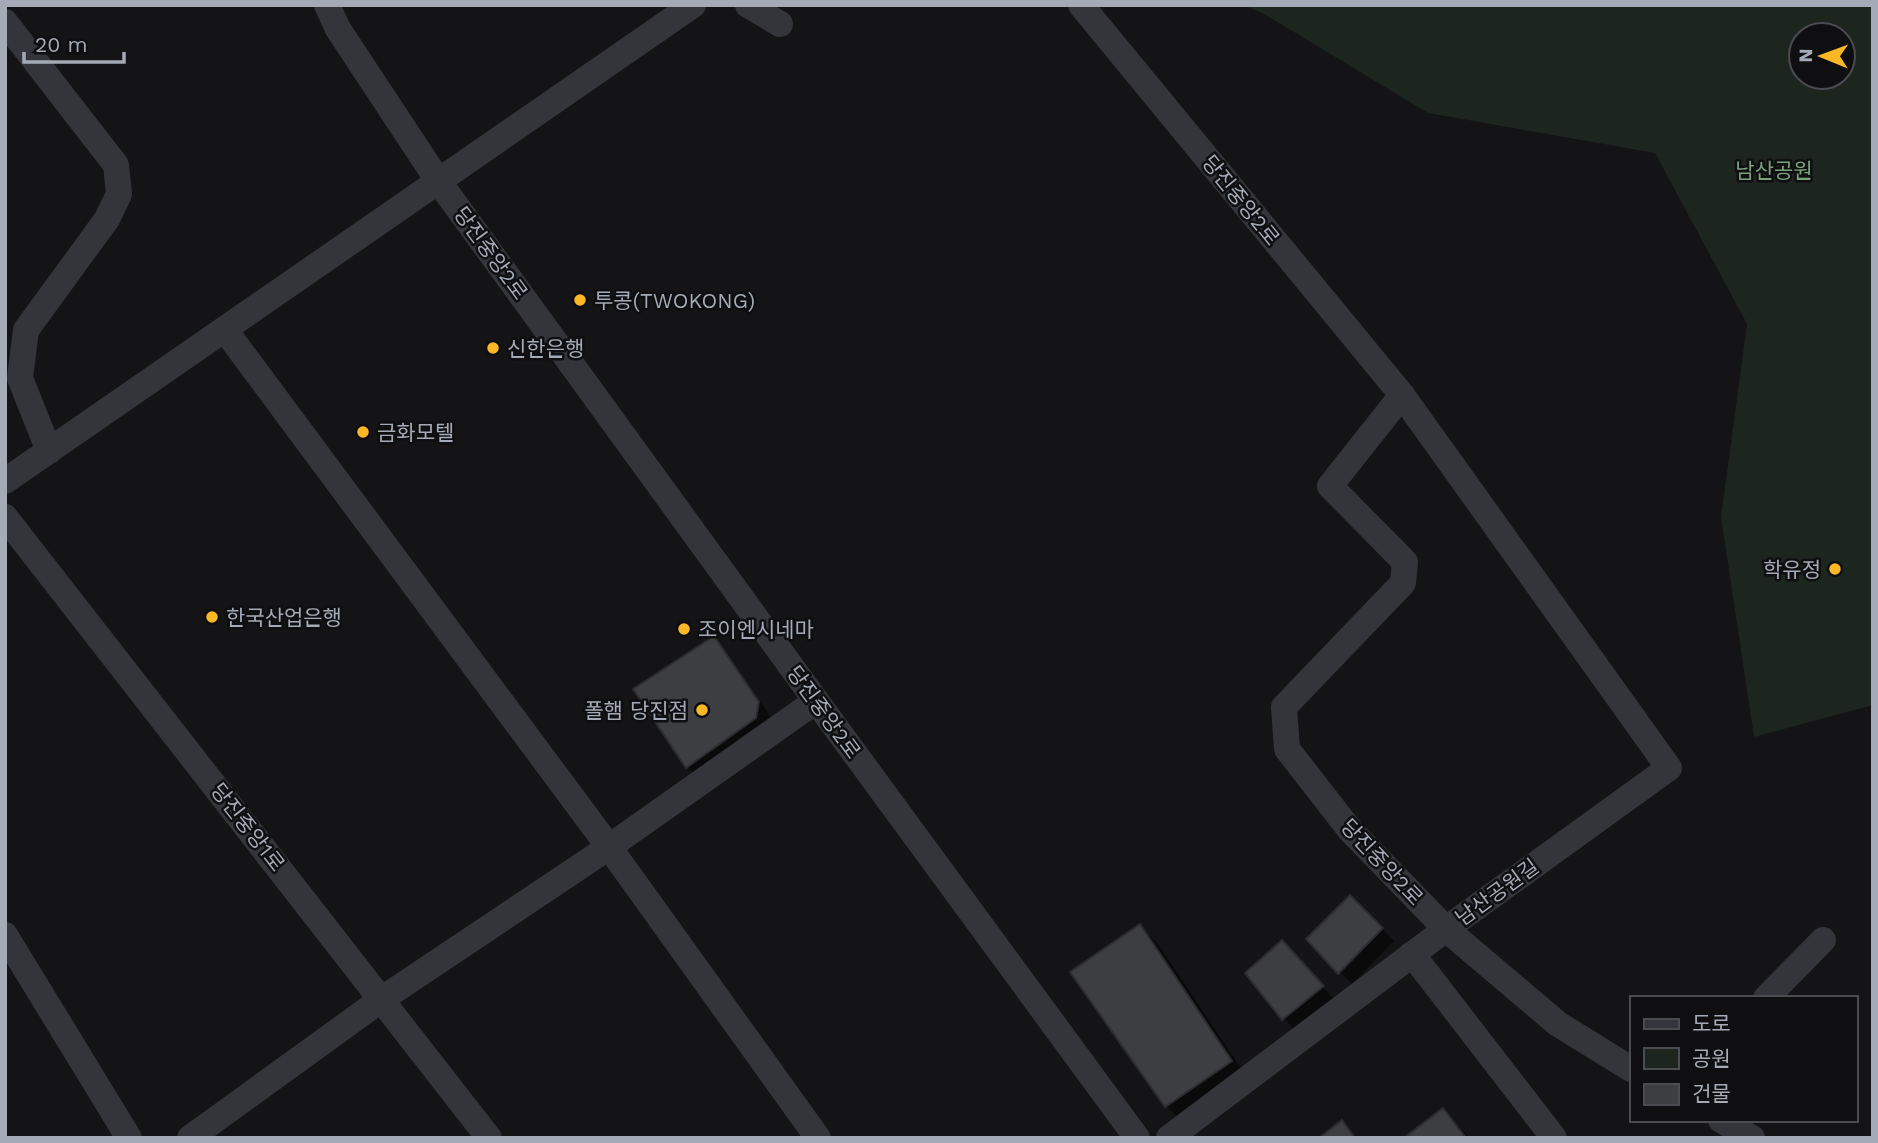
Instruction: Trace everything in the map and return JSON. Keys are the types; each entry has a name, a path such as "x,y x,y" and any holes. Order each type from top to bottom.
{"street":[{"name":"당진중앙2로","path":"327,5 338,29 439,182 1137,1138"},
{"path":"5,481 692,5"},
{"path":"748,5 780,24"},
{"name":"당진중앙2로","path":"1081,5 1402,396 1669,768"},
{"path":"5,22 117,165 119,194 107,219 26,330 20,378 48,451"},
{"path":"225,330 609,847 818,1138"},
{"name":"당진중앙2로","path":"1402,396 1330,486 1405,562 1403,583 1284,707 1287,749 1350,830 1446,929"},
{"name":"당진중앙1로","path":"5,517 489,1138"},
{"path":"190,1138 382,999 609,847 816,701"},
{"name":"남산공원길","path":"1630,1068 1558,1024 1446,929 1669,768"},
{"path":"1169,1138 1446,929"},
{"path":"5,935 129,1138"},
{"path":"1768,996 1823,940"},
{"path":"1412,954 1554,1138"},
{"path":"1724,1122 1752,1138"}],"green space":[{"name":"남산공원","path":"1243,5 1873,5 1873,705 1754,737 1721,517 1747,324 1655,153 1428,113 1264,14"}],"building":[{"name":"폴햄 당진점","path":"714,636 759,702 756,718 686,768 633,689"},
{"path":"1350,895 1383,928 1338,974 1306,939"},
{"path":"1140,924 1232,1061 1165,1107 1070,972"},
{"path":"1282,940 1324,986 1282,1020 1245,973"},
{"path":"1443,1108 1466,1138 1404,1138"},
{"path":"1342,1120 1355,1138 1319,1138"}],"place":[{"name":"투콩(TWOKONG)","path":"580,300"},
{"name":"신한은행","path":"493,348"},
{"name":"금화모텔","path":"363,432"},
{"name":"학유정","path":"1835,569"},
{"name":"한국산업은행","path":"212,617"},
{"name":"조이엔시네마","path":"684,629"},
{"name":"폴햄 당진점","path":"702,710"}]}
